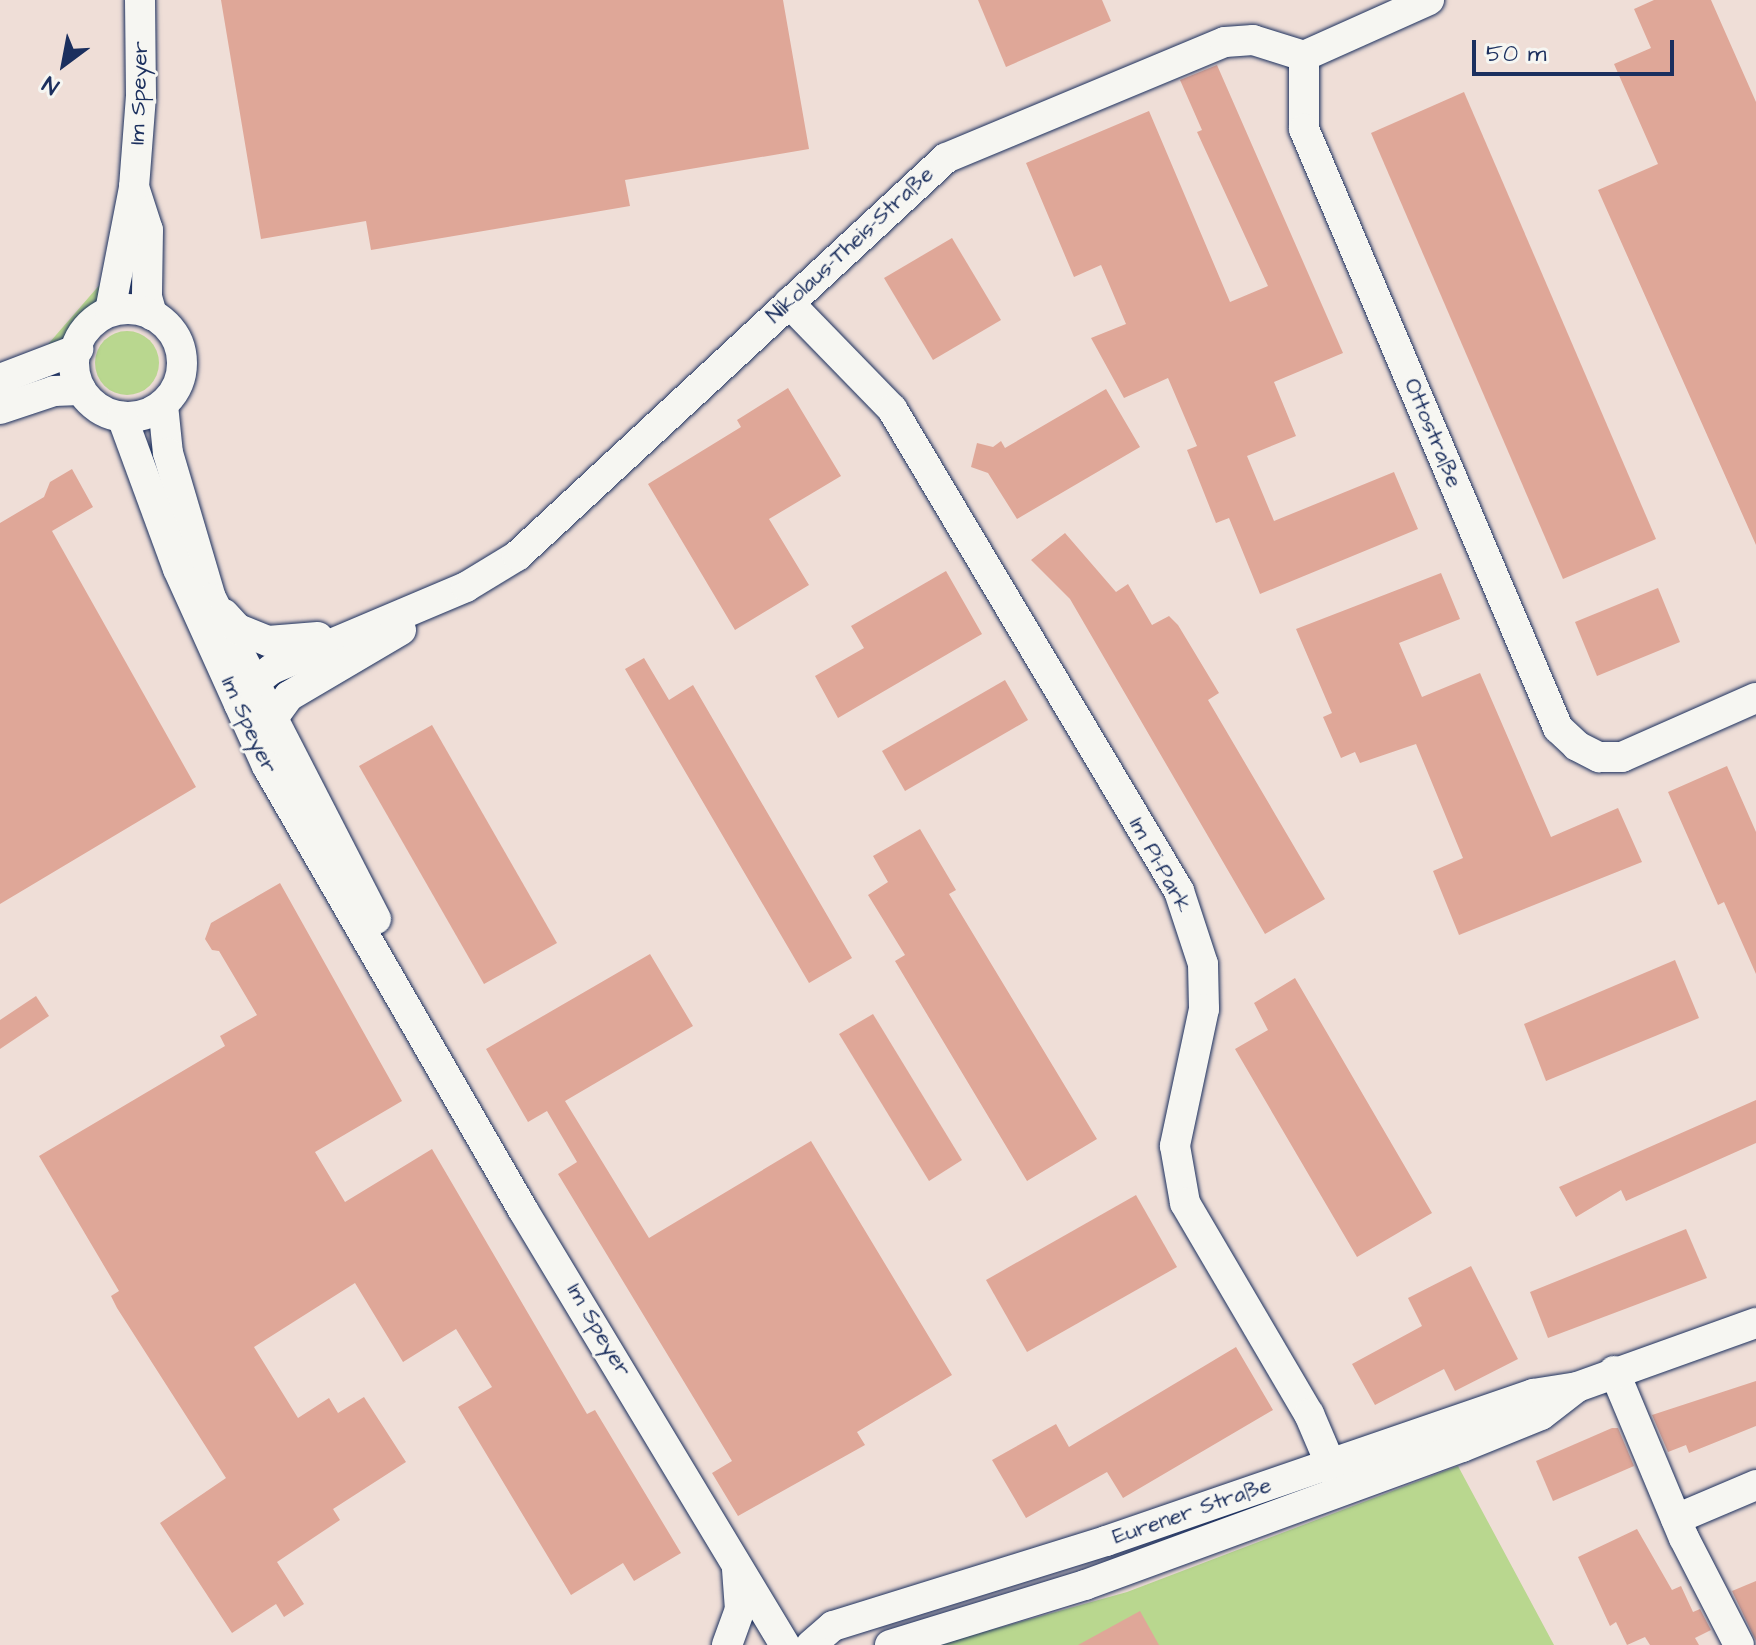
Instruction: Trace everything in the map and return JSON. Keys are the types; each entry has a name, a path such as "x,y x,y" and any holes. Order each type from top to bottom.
{"street":[{"name":"Im Speyer","path":"110,311 134,187 141,95 140,0"},
{"path":"1304,56 1429,0"},
{"name":"Nikolaus-Theis-Straße","path":"255,697 466,587 517,556 946,158 1225,42 1253,40 1304,56"},
{"name":"Ottostraße","path":"1304,56 1304,129 1558,728 1599,757 1622,757 1756,698"},
{"name":"Im Speyer","path":"134,187 148,230 147,297 152,315"},
{"name":"Im Pi-Park","path":"789,303 892,409 1179,891 1203,964 1204,1009 1175,1146 1185,1203 1309,1414 1336,1476"},
{"path":"133,309 152,315 174,336 182,358 180,378 163,405 148,415 122,417 100,408 81,390 75,370 78,349 90,326 110,311 133,309"},
{"path":"0,379 78,349"},
{"path":"0,409 44,393 81,390"},
{"name":"Im Speyer","path":"163,405 168,453 211,598 255,697 314,854 785,1645"},
{"name":"Im Speyer","path":"122,417 178,569 255,697"},
{"name":"Nikolaus-Theis-Straße","path":"255,697 344,636 466,587"},
{"name":"Nikolaus-Theis-Straße","path":"211,598 238,629 268,641 344,636"},
{"name":"Eurener Straße","path":"890,1645 1085,1585 1533,1394 1577,1387 1614,1371 1756,1323"},
{"path":"1614,1371 1676,1519 1739,1645"},
{"name":"Eurener Straße","path":"811,1645 833,1626 1106,1541 1336,1476"},
{"path":"1676,1519 1756,1485"},
{"path":"727,1645 740,1610 736,1559"}],"green space":[{"path":"109,274 103,299 68,339 43,350"},
{"path":"127,331 145,337 153,345 159,363 153,381 145,389 127,395 109,389 101,381 95,363 101,345 109,337"},
{"path":"1458,1466 1554,1645 937,1645 1127,1592"}],"building":[{"path":"221,0 783,0 809,149 625,180 630,206 371,250 366,221 261,239"},
{"path":"978,0 1102,0 1111,21 1006,67"},
{"path":"1654,0 1711,0 1756,102 1756,545 1598,190 1658,164 1614,64 1651,48 1634,9"},
{"path":"1217,65 1343,353 1274,382 1296,436 1247,456 1274,521 1394,472 1418,529 1260,594 1229,518 1216,523 1187,450 1197,446 1168,378 1124,398 1091,338 1126,324 1101,265 1074,277 1026,163 1149,111 1230,302 1268,286 1197,132 1202,130 1180,80"},
{"path":"1464,92 1656,539 1563,579 1371,133"},
{"path":"952,238 1001,320 933,360 884,278"},
{"path":"788,388 841,476 769,519 809,585 735,630 648,484 741,427 737,420"},
{"path":"1106,389 1140,447 1017,519 988,473 971,467 977,443 993,447 1001,441 1005,448"},
{"path":"72,469 93,507 52,531 196,787 0,904 0,523 44,497 50,482"},
{"path":"1065,533 1116,592 1128,584 1152,625 1169,616 1178,625 1219,693 1208,700 1325,899 1265,934 1070,599 1031,560"},
{"path":"946,571 982,634 838,718 815,676 864,648 851,626"},
{"path":"1441,573 1460,619 1399,643 1422,697 1480,673 1551,837 1618,808 1642,862 1459,935 1433,871 1463,858 1416,744 1360,763 1355,752 1341,758 1323,717 1332,713 1296,629"},
{"path":"1658,588 1680,642 1597,676 1575,622"},
{"path":"644,658 669,700 693,685 852,958 809,983 625,669"},
{"path":"1005,680 1028,720 905,791 882,751"},
{"path":"432,725 557,943 484,984 359,766"},
{"path":"1727,766 1756,832 1756,974 1724,902 1718,905 1668,792"},
{"path":"920,829 956,890 949,894 1097,1139 1027,1181 895,961 905,955 868,895 888,882 873,856"},
{"path":"280,883 402,1101 315,1152 345,1202 432,1149 587,1414 595,1410 681,1553 634,1581 623,1563 571,1595 458,1407 492,1387 456,1329 403,1362 355,1283 254,1347 298,1418 329,1398 338,1413 364,1397 406,1462 333,1509 340,1520 277,1562 304,1604 284,1617 276,1604 232,1633 160,1523 226,1478 117,1308 111,1296 119,1291 39,1156 225,1046 220,1036 257,1015 219,951 212,950 205,939 211,923"},
{"path":"650,954 693,1026 565,1101 649,1238 811,1141 952,1375 857,1432 865,1445 738,1516 712,1473 732,1461 558,1174 577,1162 547,1111 528,1122 486,1049"},
{"path":"1675,960 1699,1018 1546,1081 1524,1024"},
{"path":"1295,978 1432,1213 1357,1257 1235,1049 1268,1030 1254,1003"},
{"path":"36,996 49,1016 0,1049 0,1020"},
{"path":"873,1014 962,1160 929,1181 839,1034"},
{"path":"1756,1100 1756,1143 1626,1201 1621,1190 1576,1217 1559,1187"},
{"path":"1136,1195 1177,1267 1027,1352 986,1280"},
{"path":"1686,1229 1707,1278 1548,1338 1530,1292"},
{"path":"1471,1266 1518,1359 1455,1391 1444,1369 1375,1405 1352,1364 1422,1326 1408,1298"},
{"path":"1236,1347 1273,1410 1123,1498 1107,1472 1026,1518 992,1460 1056,1424 1069,1447"},
{"path":"1756,1381 1756,1426 1689,1453 1686,1445 1668,1452 1652,1415"},
{"path":"1618,1428 1634,1466 1553,1501 1536,1461"},
{"path":"1637,1529 1672,1590 1681,1586 1693,1612 1700,1609 1711,1630 1695,1638 1699,1645 1650,1645 1645,1637 1627,1645 1616,1622 1610,1626 1578,1557"},
{"path":"1756,1581 1756,1641 1732,1591"},
{"path":"1140,1611 1159,1645 1078,1645"}]}
